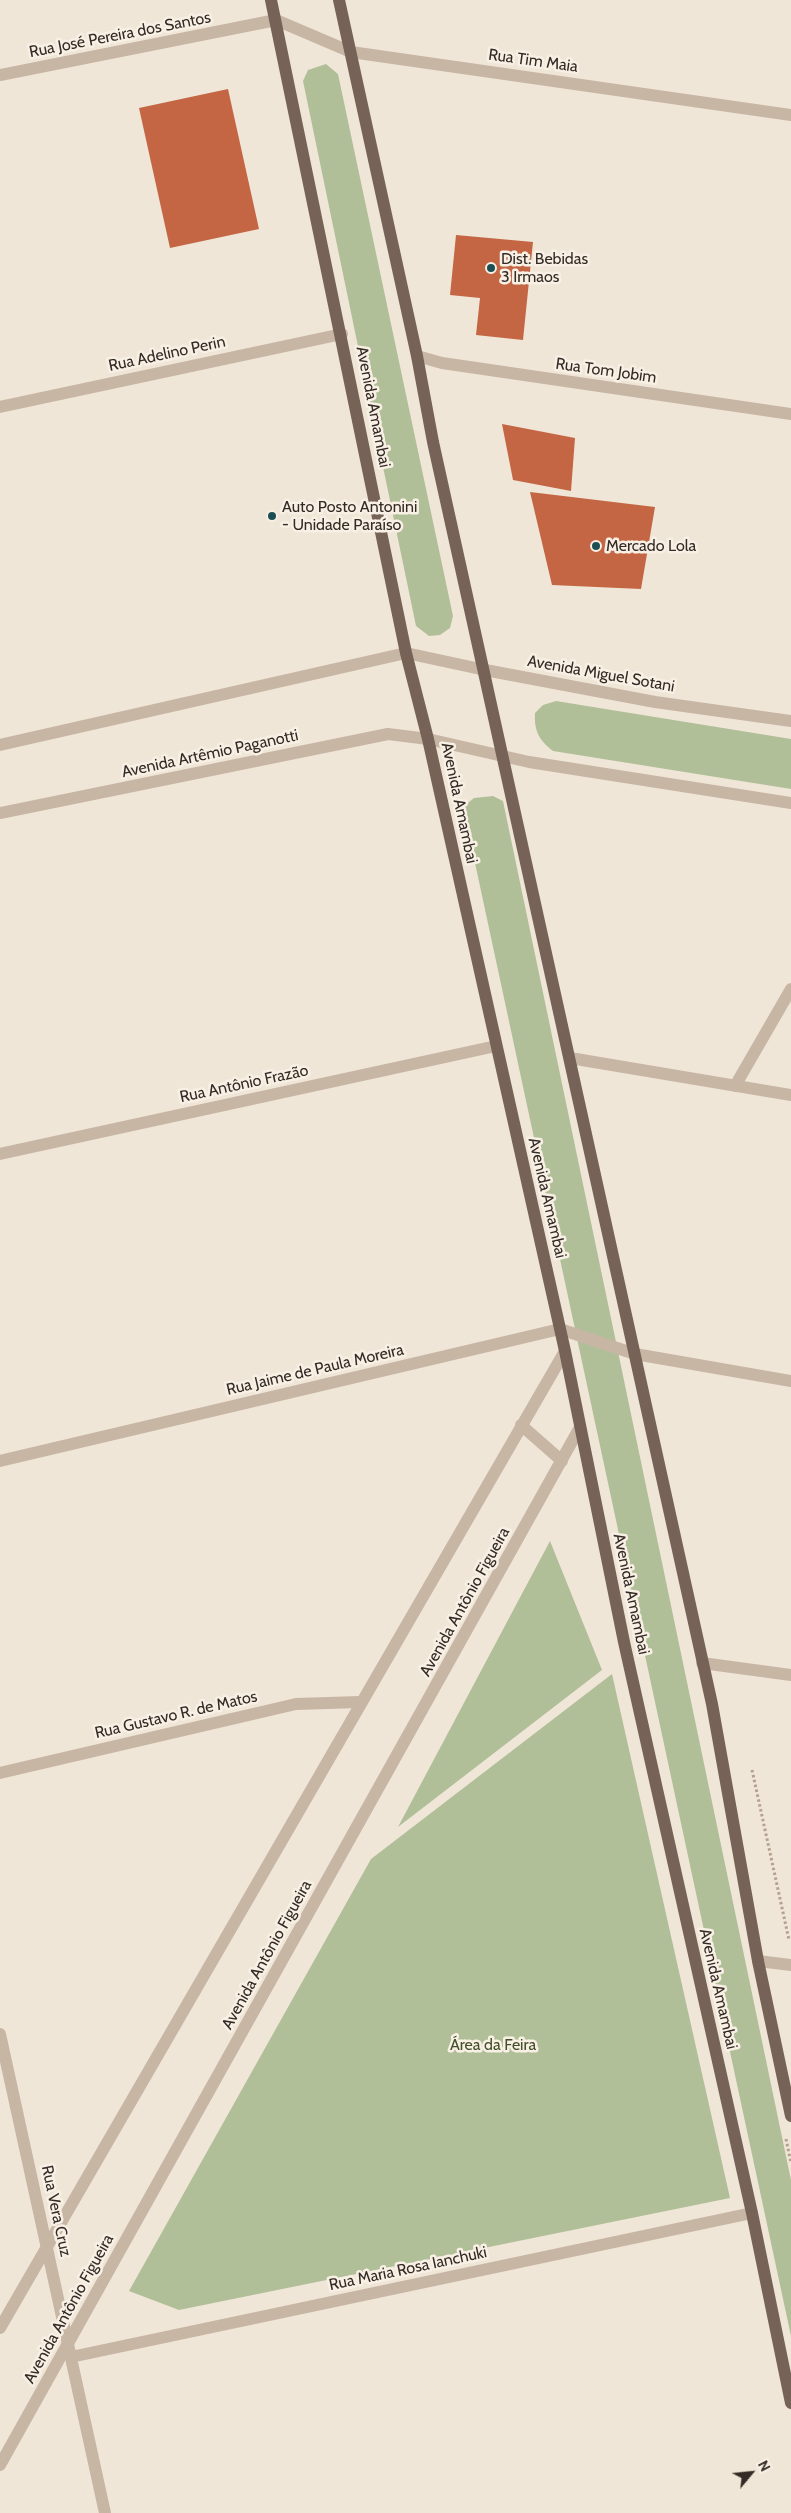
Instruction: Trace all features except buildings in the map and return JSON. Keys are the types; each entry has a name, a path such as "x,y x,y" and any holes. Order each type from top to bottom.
{"main road":[{"name":"Avenida Amambai","path":"271,0 342,334 406,653 428,739 565,1351 579,1429 624,1642 752,2213 791,2403"},
{"path":"339,0 417,356 433,442 485,670 702,1663 758,1961 791,2116"}],"street":[{"name":"Rua Tim Maia","path":"276,20 350,52 791,115"},
{"name":"Rua José Pereira dos Santos","path":"0,75 276,20"},
{"name":"Rua Adelino Perin","path":"0,407 342,334"},
{"name":"Rua Tom Jobim","path":"417,356 442,363 791,414"},
{"name":"Avenida Miguel Sotani","path":"406,653 655,702 791,721"},
{"path":"0,745 406,653"},
{"name":"Avenida Artêmio Paganotti","path":"0,813 388,734 428,739"},
{"path":"428,739 504,758 791,803"},
{"path":"735,1086 791,989"},
{"name":"Rua Antônio Frazão","path":"0,1154 496,1046"},
{"path":"570,1058 791,1095"},
{"path":"560,1329 635,1354 791,1381"},
{"name":"Rua Jaime de Paula Moreira","path":"0,1461 560,1329"},
{"path":"0,2328 360,1702 565,1351"},
{"path":"522,1425 562,1461"},
{"name":"Avenida Antônio Figueira","path":"0,2465 69,2351 579,1429"},
{"path":"702,1663 791,1675"},
{"name":"Rua Gustavo R. de Matos","path":"0,1773 296,1704 360,1702"},
{"path":"758,1961 791,1965"},
{"name":"Rua Vera Cruz","path":"0,2034 6,2089 47,2248 105,2513"},
{"name":"Rua Maria Rosa Ianchuki","path":"69,2351 752,2213"}],"green space":[{"path":"326,64 338,74 453,616 450,628 440,635 429,636 416,626 303,81 308,70"},
{"path":"556,701 791,739 791,789 553,751 538,735 535,725 535,713 543,705"},
{"path":"493,796 503,801 791,2180 791,2336 463,807 474,798"},
{"path":"550,1541 602,1670 398,1827"},
{"name":"Área da Feira","path":"612,1674 730,2198 179,2310 129,2291 371,1859"}],"place":[{"name":"Dist. Bebidas 3 Irmaos","path":"491,268"},
{"name":"Auto Posto Antonini - Unidade Paraíso","path":"272,516"},
{"name":"Mercado Lola","path":"596,546"}]}
